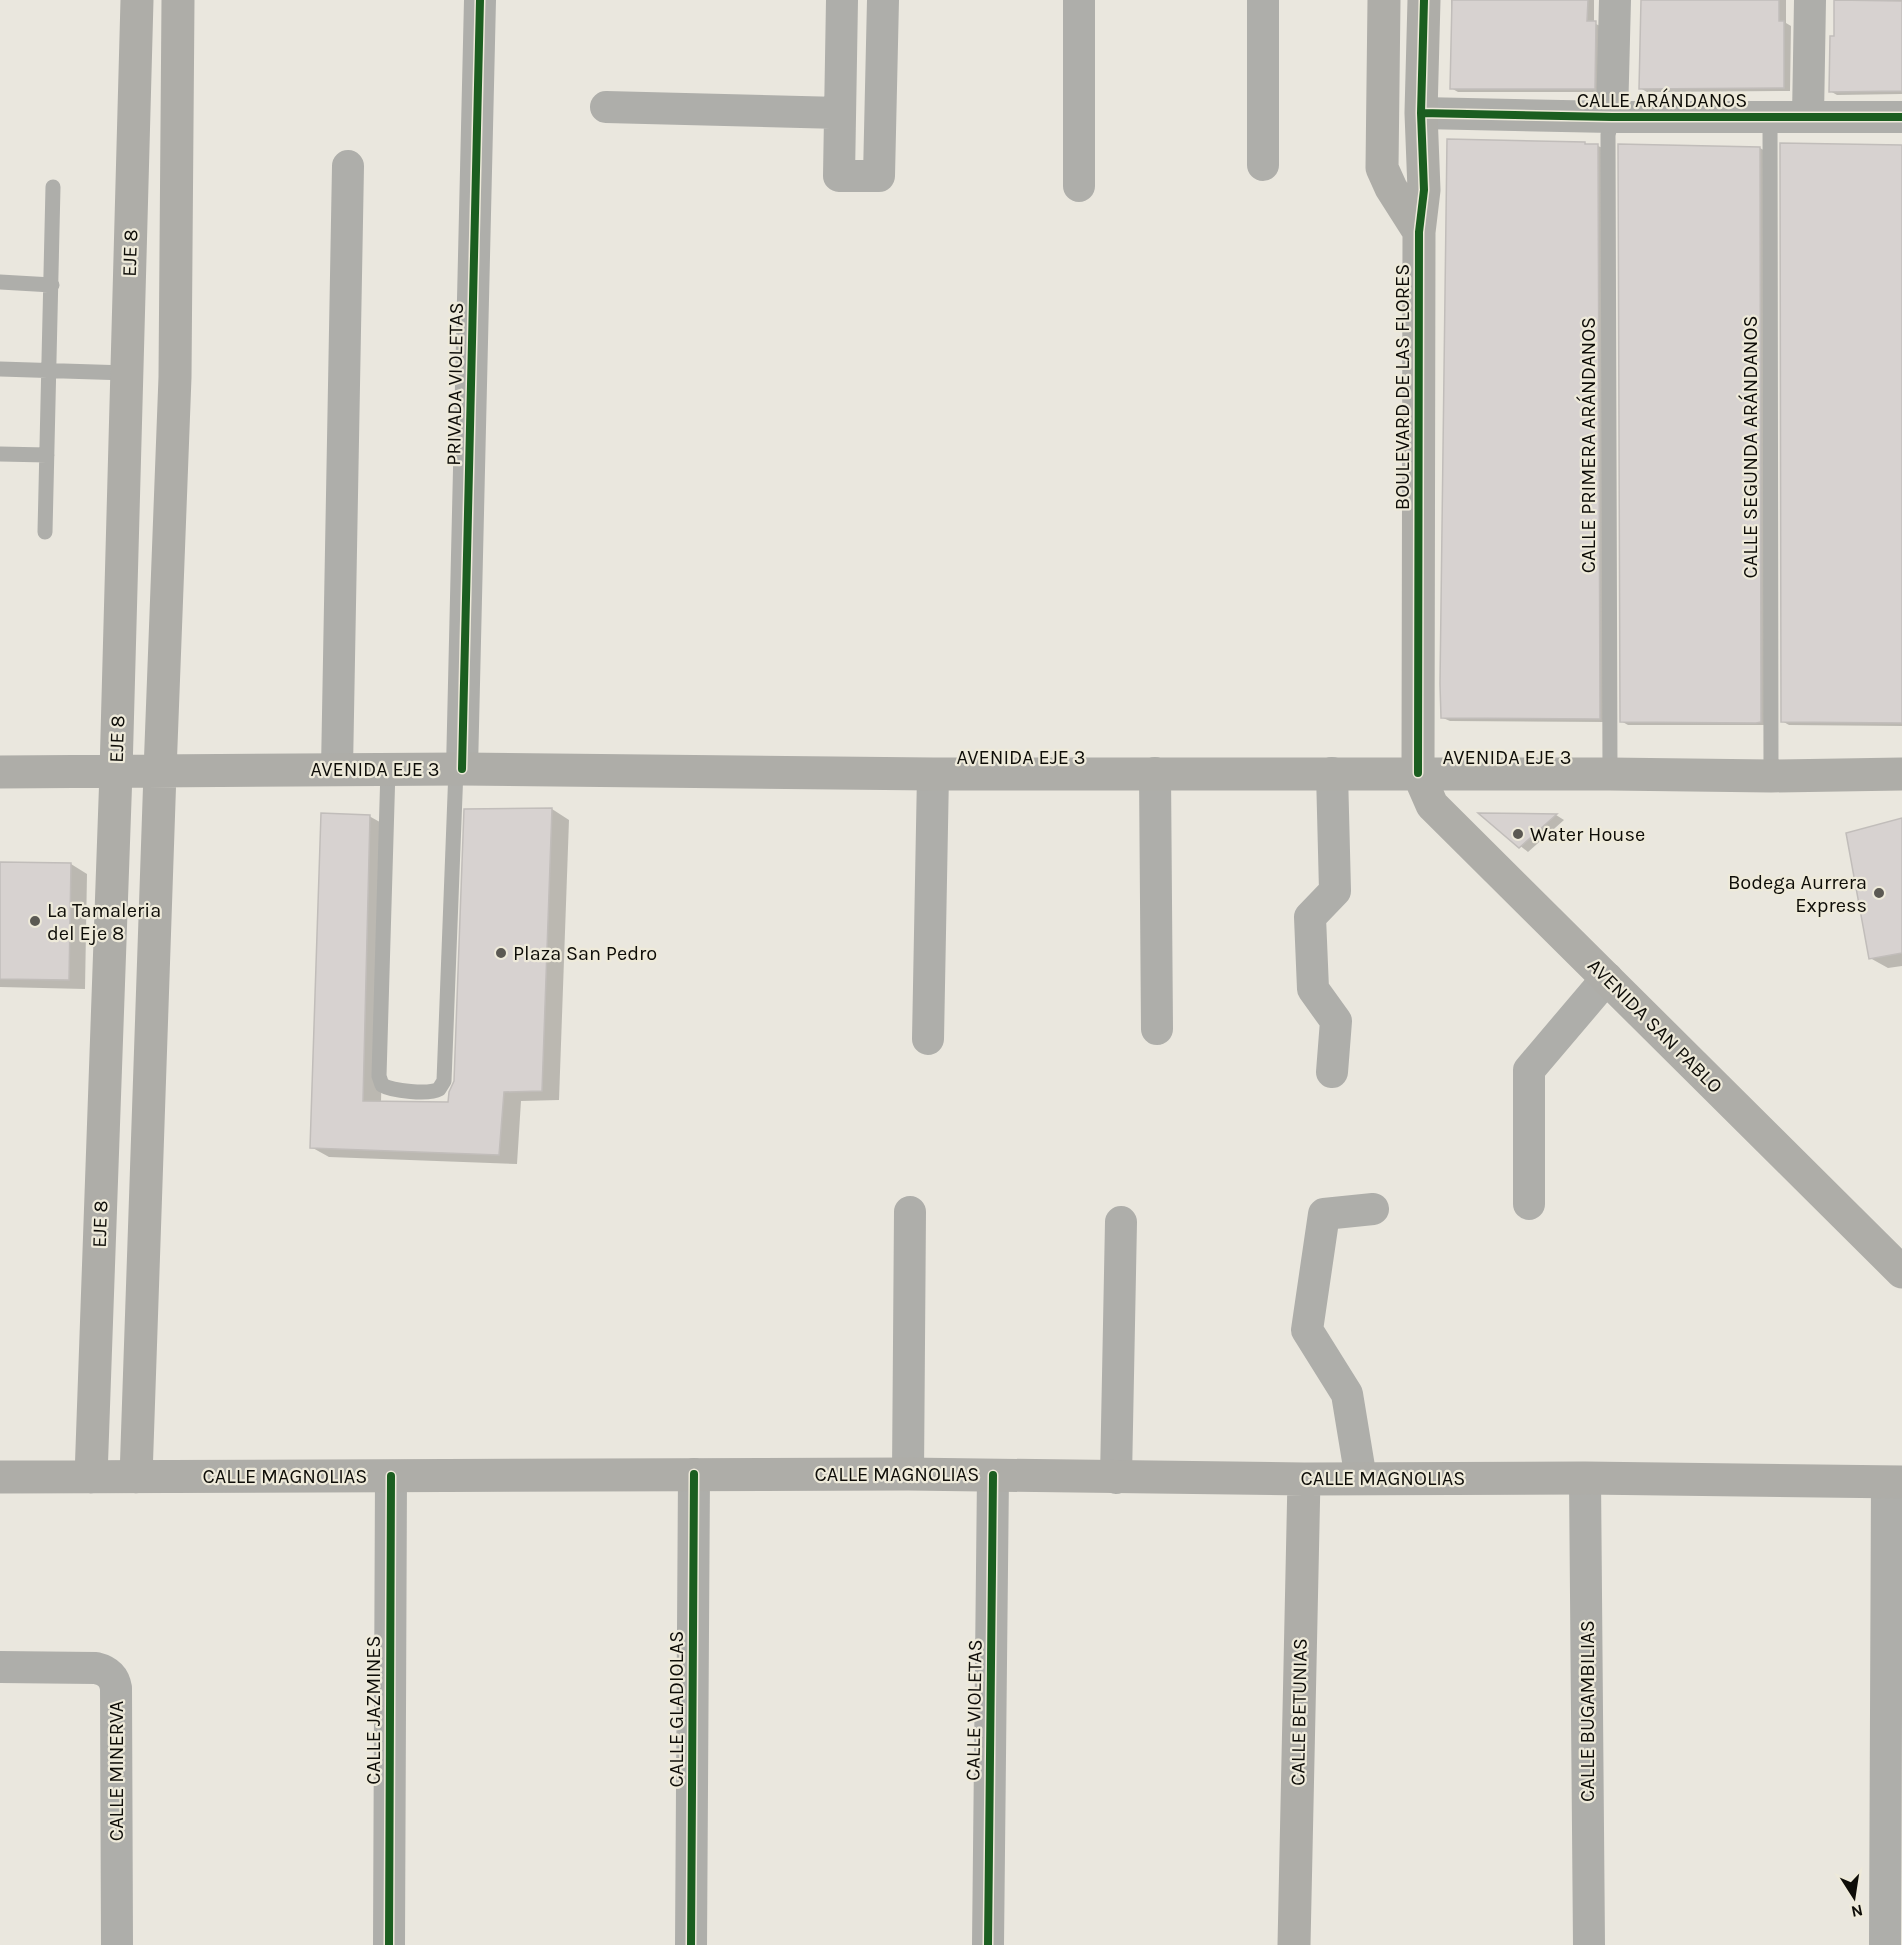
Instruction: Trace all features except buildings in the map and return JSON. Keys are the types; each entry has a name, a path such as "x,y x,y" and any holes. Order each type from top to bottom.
{"main road":[{"name":"EJE 8","path":"90,1477 116,772 137,0"},
{"path":"136,1477 175,378 177,0"},
{"path":"1384,0 1382,168 1391,188 1419,232"},
{"name":"BOULEVARD DE LAS FLORES","path":"1418,774 1419,232 1424,190 1421,113 1424,0"},
{"name":"AVENIDA EJE 3","path":"0,772 459,769 933,774 1332,773 1771,776 1902,774"},
{"name":"AVENIDA SAN PABLO","path":"1418,774 1432,805 1902,1272"},
{"name":"CALLE MAGNOLIAS","path":"0,1477 908,1474 1116,1478 1586,1478 1895,1482"},
{"name":"CALLE BETUNIAS","path":"1294,1945 1304,1479"}],"street":[{"name":"PRIVADA VIOLETAS","path":"459,769 480,0"},
{"path":"842,0 839,176 879,176 883,0"},
{"path":"1078,186 1079,0"},
{"path":"1263,0 1263,165"},
{"path":"1612,117 1615,0"},
{"path":"1808,117 1810,0"},
{"path":"606,107 840,113"},
{"name":"CALLE ARÁNDANOS","path":"1421,113 1612,117 1902,117"},
{"path":"338,769 348,166"},
{"path":"1155,773 1157,1029"},
{"path":"1332,773 1335,891 1310,917 1313,989 1336,1021 1332,1072"},
{"path":"928,1039 933,774"},
{"path":"1529,1204 1529,1070 1607,978"},
{"path":"1361,1479 1347,1394 1307,1330 1324,1214 1373,1209"},
{"path":"908,1474 910,1212"},
{"path":"1116,1478 1121,1222"},
{"name":"CALLE GLADIOLAS","path":"691,1945 694,1474"},
{"name":"CALLE VIOLETAS","path":"988,1945 993,1475"},
{"name":"CALLE JAZMINES","path":"389,1945 390,1476"},
{"name":"CALLE BUGAMBILIAS","path":"1586,1478 1589,1945"},
{"path":"1885,1945 1895,1482"},
{"name":"CALLE MINERVA","path":"0,1667 96,1668 110,1674 115,1680 117,1945"}],"lane":[{"name":"CALLE PRIMERA ARÁNDANOS","path":"1610,774 1608,135 1612,117"},
{"name":"CALLE SEGUNDA ARÁNDANOS","path":"1770,117 1771,776"},
{"path":"45,532 53,187"},
{"path":"0,282 52,285"},
{"path":"0,369 127,373"},
{"path":"0,454 47,455"},
{"path":"388,769 379,1076 382,1085 390,1089 430,1092 439,1089 444,1081 459,769"}],"cycle path":[{"path":"462,769 480,0"},
{"path":"1418,773 1419,232 1424,190 1421,113 1424,0"},
{"path":"1421,113 1612,117 1902,117"},
{"path":"691,1945 694,1474"},
{"path":"988,1945 993,1475"},
{"path":"389,1945 391,1476"}],"place":[{"name":"Water House","path":"1518,834"},
{"name":"Bodega Aurrera Express","path":"1879,893"},
{"name":"La Tamaleria del Eje 8","path":"35,921"},
{"name":"Plaza San Pedro","path":"501,953"}]}
